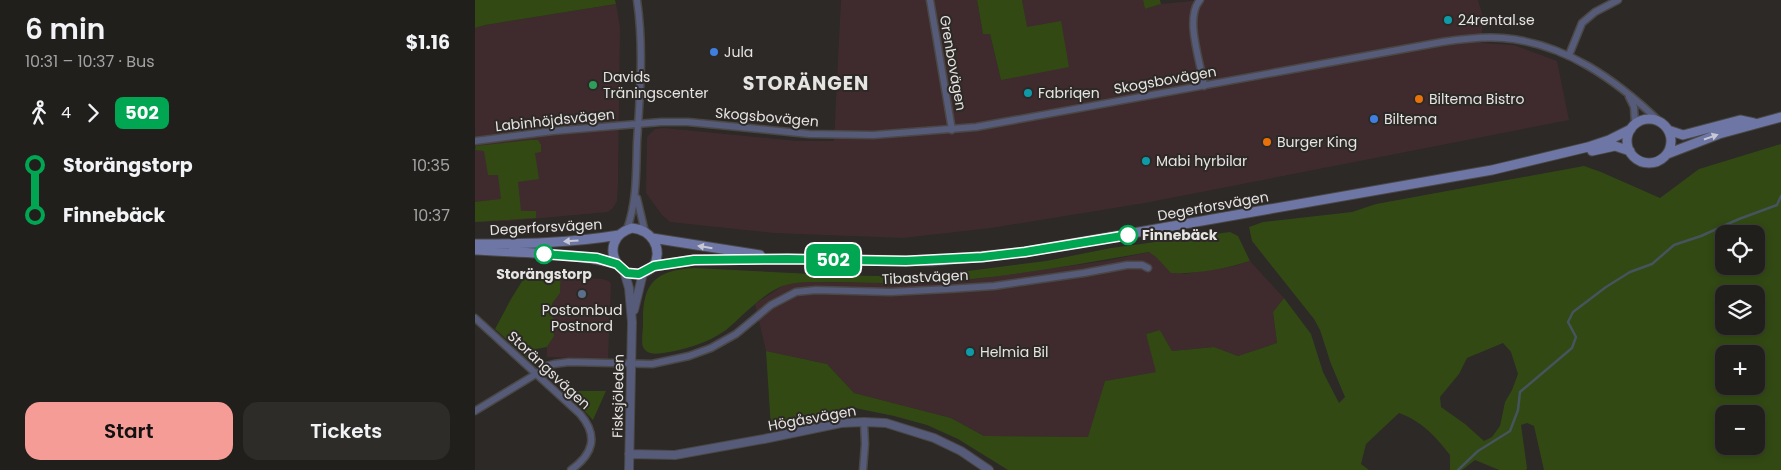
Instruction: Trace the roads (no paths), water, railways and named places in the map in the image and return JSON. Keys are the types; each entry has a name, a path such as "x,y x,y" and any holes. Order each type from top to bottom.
{"main road":[{"path":"1756,123 1740,120 1683,135 1669,130 1659,121 1647,119 1633,126 1628,139 1630,151 1639,160 1656,161 1667,154 1704,139 1781,117"},
{"name":"Degerforsvägen","path":"1492,170 1588,147 1609,140 1633,126"},
{"path":"1667,154 1671,142 1669,130"},
{"name":"Degerforsvägen","path":"654,266 694,260 933,260 1025,252 1492,170 1551,162 1608,147 1615,146 1630,151"},
{"path":"637,228 649,235 656,249 654,266 643,273 635,275 624,271 617,264 612,250 613,244 619,235 627,229 637,228"},
{"name":"Degerforsvägen","path":"475,244 542,244 619,235"},
{"name":"Degerforsvägen","path":"649,235 731,252 788,259"},
{"name":"Degerforsvägen","path":"475,250 597,258 617,264"}],"street":[{"path":"627,229 633,212 636,187 639,124 641,40 637,0"},
{"name":"Grenbovägen","path":"930,0 952,130"},
{"path":"1200,0 1194,9 1193,28 1205,86"},
{"path":"1569,55 1582,23 1595,12 1618,0"},
{"name":"Skogsbovägen","path":"639,124 685,121 785,133 829,135 873,135 952,130 1027,119 1442,42 1503,38 1532,43 1582,61 1623,90 1659,121"},
{"name":"Skogsbovägen","path":"1623,90 1634,107 1633,126"},
{"name":"Labinhöjdsvägen","path":"475,141 553,131 639,124"},
{"path":"636,187 639,207 649,235"},
{"name":"Tibastvägen","path":"475,411 546,366 569,362 652,364 669,361 711,348 736,334 771,305 796,292 816,290 899,292 941,290 994,286 1127,265 1148,268"},
{"name":"Fisksjöleden","path":"624,271 629,288 632,322 629,470"},
{"name":"Fisksjöleden","path":"632,322 643,273"},
{"name":"Storängsvägen","path":"475,318 588,423 592,445 579,464 571,470"},
{"path":"863,470 864,422"},
{"name":"Högåsvägen","path":"629,454 675,455 841,423 864,422 886,423 934,438 961,451 989,470"}],"waterway":[{"path":"1458,470 1478,451 1510,431 1518,410 1520,392 1572,348 1576,337 1568,322 1573,312 1606,287 1630,272 1652,264 1674,245 1777,205 1781,196"}],"place":[{"name":"24rental.se","path":"1448,20"},
{"name":"Jula","path":"714,52"},
{"name":"Davids Träningscenter","path":"593,85"},
{"name":"Fabriqen","path":"1028,93"},
{"name":"Biltema Bistro","path":"1419,99"},
{"name":"Biltema","path":"1374,119"},
{"name":"Burger King","path":"1267,142"},
{"name":"Mabi hyrbilar","path":"1146,161"},
{"name":"Finnebäck","path":"1128,235"},
{"name":"Storängstorp","path":"544,254"},
{"name":"Postombud Postnord","path":"582,294"},
{"name":"Helmia Bil","path":"970,352"}],"district":[{"name":"STORÄNGEN","path":"806,83"}]}
